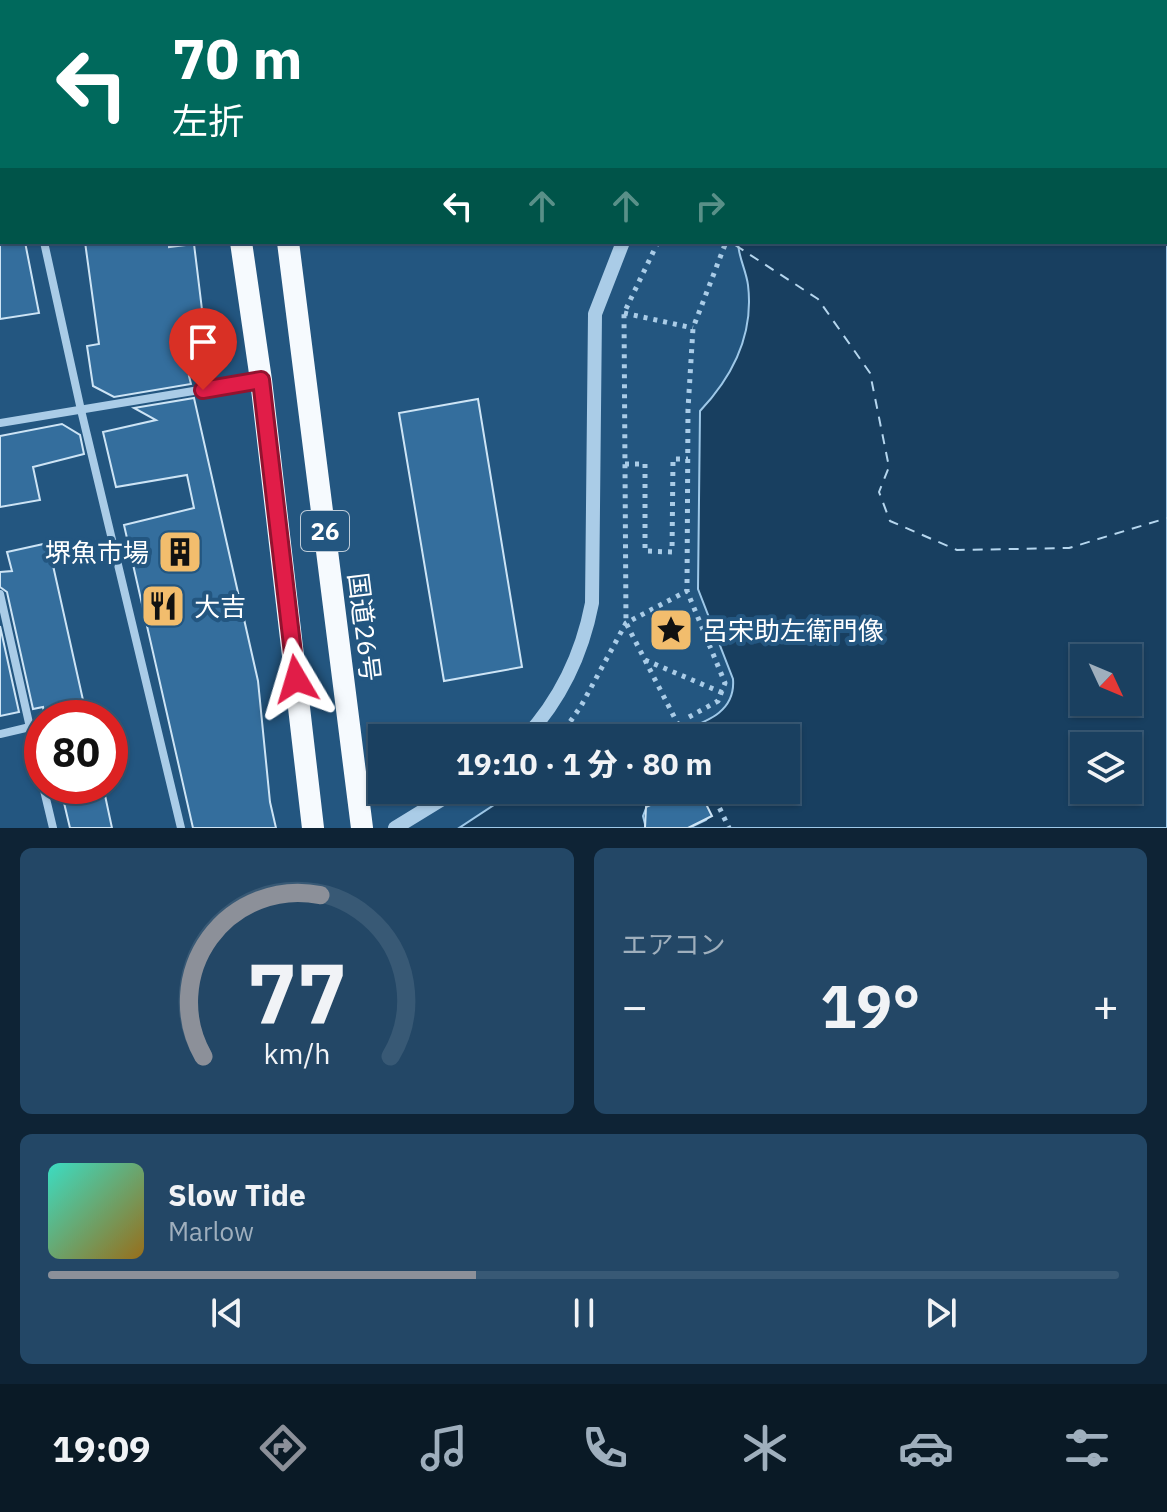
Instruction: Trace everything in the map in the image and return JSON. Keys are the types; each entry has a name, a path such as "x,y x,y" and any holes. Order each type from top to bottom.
{"highway":[{"name":"26","path":"241,244 261,380 313,828"},
{"name":"国道26号","path":"288,244 362,824"}],"street":[{"path":"44,244 181,828"},
{"path":"536,724 563,689 581,647 590,614 594,580 595,314 622,244"},
{"path":"0,423 261,380"},
{"path":"0,594 24,700"},
{"path":"0,734 24,728"},
{"path":"48,804 53,828"},
{"path":"395,828 434,804"}],"path":[{"path":"657,244 624,313 626,623 678,724"},
{"path":"689,717 714,705 723,693 724,678 687,591 693,328 725,244"},
{"path":"624,313 693,328"},
{"path":"625,464 645,464 645,551 672,552 673,459 688,459"},
{"path":"569,724 626,623 687,591"},
{"path":"644,659 723,693"},
{"path":"718,804 729,828"}],"water":[{"path":"738,244 1167,244 1167,828 689,828 706,820 710,814 705,804 800,804 800,724 698,724 723,709 729,701 733,679 698,589 700,411 712,398 739,353 748,320 748,285"},
{"path":"651,804 643,816 646,828 459,828 494,805"}],"building":[{"path":"0,244 25,244 39,313 0,319"},
{"path":"85,244 169,244 169,247 194,244 204,326 208,325 216,372 189,376 191,384 114,397 93,386 87,346 99,344"},
{"name":"堺魚市場","path":"194,398 258,681 270,802 276,828 193,828 124,525 194,508 187,475 116,487 103,432 156,420 134,408"},
{"path":"478,399 522,667 444,681 399,413"},
{"path":"62,424 80,435 84,454 33,467 40,500 0,507 0,436"},
{"path":"48,543 83,700 31,700 7,592 0,587 0,572 12,571 7,552"},
{"path":"0,626 19,712 0,716"},
{"path":"64,804 107,804 112,828 70,828"},
{"path":"652,804 706,804 712,816 688,828 645,828 646,807"}],"ferry route":[{"path":"735,245 818,299 870,373 889,467 879,492 890,521 957,550 1069,548 1167,518"}],"place":[{"name":"堺魚市場","path":"180,552"},
{"name":"大吉","path":"163,606"},
{"name":"呂宋助左衛門像","path":"671,630"}],"route":[{"path":"203,390 261,380 296,679"}]}
